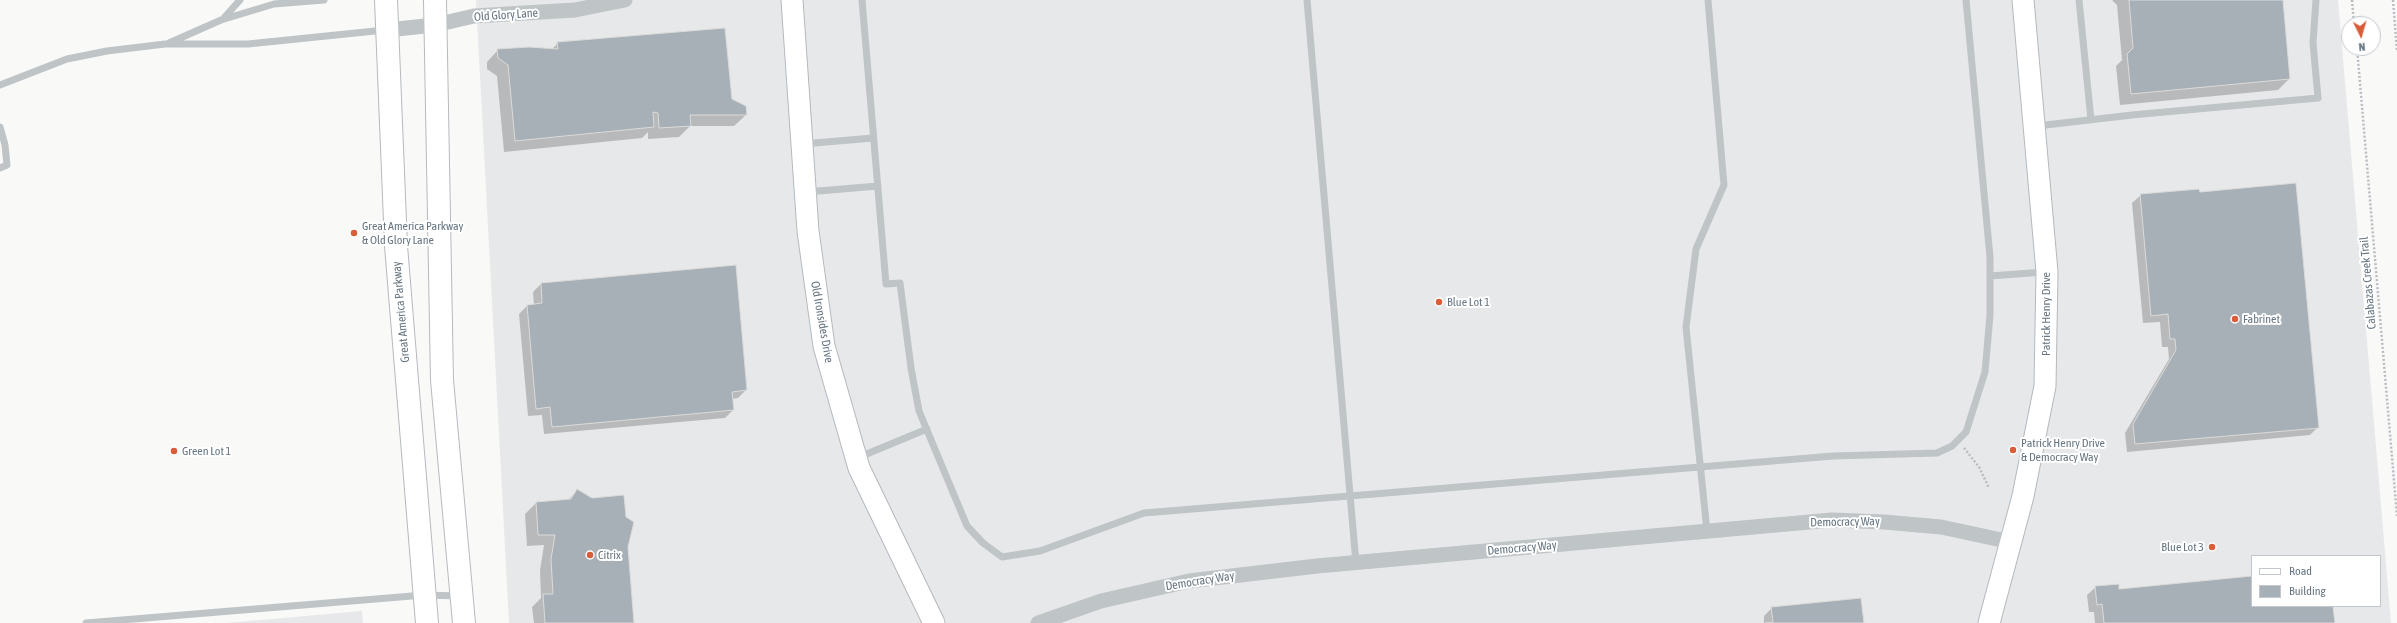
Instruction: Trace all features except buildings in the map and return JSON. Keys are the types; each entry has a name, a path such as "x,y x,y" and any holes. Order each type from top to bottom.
{"main road":[{"name":"Great America Parkway","path":"386,0 396,246 427,623"},
{"path":"435,0 442,380 464,623"}],"street":[{"name":"Old Glory Lane","path":"387,30 435,25 474,16 575,10 625,0"},
{"name":"Old Ironsides Drive","path":"792,0 808,231 824,346 859,468 934,623"},
{"name":"Patrick Henry Drive","path":"1989,623 2011,542 2034,447 2045,386 2046,272 2023,0"},
{"name":"Democracy Way","path":"1038,623 1101,601 1189,581 1356,563 1832,520 1884,522 1941,527 2011,542"}],"lane":[{"path":"222,20 240,0"},
{"path":"165,44 222,20 274,4 324,0"},
{"path":"862,0 886,284 900,283 911,368 919,411 967,526 983,543 1002,557 1040,551 1144,513 1833,456 1936,452 1952,446 1966,432 1985,372 1990,315 1990,276 1966,0"},
{"path":"1306,0 1356,563"},
{"path":"1707,531 1686,327 1696,249 1724,185 1708,0"},
{"path":"2079,0 2091,120"},
{"path":"2034,126 2318,98 2313,43 2316,0"},
{"path":"0,85 31,71 67,59 165,44 248,44 387,30"},
{"path":"0,127 5,145 7,165 0,168"},
{"path":"802,144 873,138"},
{"path":"805,192 878,186"},
{"path":"1990,276 2046,272"},
{"path":"856,458 927,429"},
{"path":"86,623 424,595 462,596"}],"path":[{"path":"2352,0 2353,16"},
{"path":"2393,0 2397,51"},
{"name":"Calabazas Creek Trail","path":"2357,56 2397,516"},
{"path":"1958,440 1979,467 1989,488"}],"shaded area":[{"path":"476,0 2338,0 2341,56 2343,56 2391,623 509,623"},
{"path":"362,611 363,623 226,623"}],"place":[{"name":"Great America Parkway & Old Glory Lane","path":"354,233"},
{"name":"Blue Lot 1","path":"1439,302"},
{"name":"Fabrinet","path":"2235,319"},
{"name":"Patrick Henry Drive & Democracy Way","path":"2013,450"},
{"name":"Green Lot 1","path":"174,451"},
{"name":"Blue Lot 3","path":"2212,547"},
{"name":"Citrix","path":"590,555"}]}
